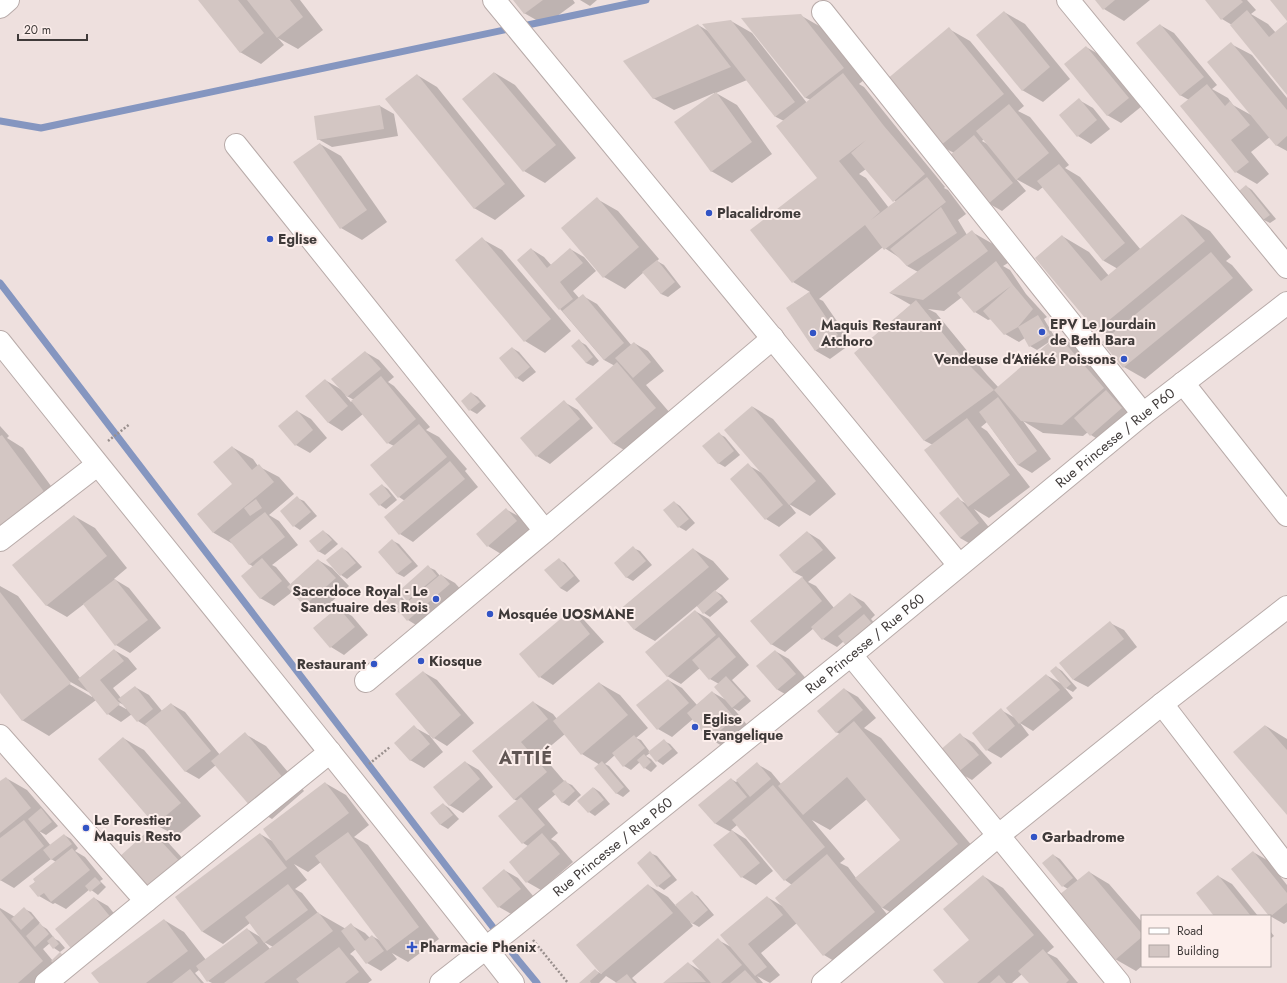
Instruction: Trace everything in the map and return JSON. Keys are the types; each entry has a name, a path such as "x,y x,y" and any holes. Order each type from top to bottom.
{"street":[{"path":"0,6 8,0"},
{"path":"495,0 959,565"},
{"path":"1068,0 1287,267"},
{"path":"823,12 1143,414"},
{"path":"236,145 545,531"},
{"name":"Rue Princesse / Rue P60","path":"441,983 851,655 1143,414 1287,302"},
{"path":"366,681 773,338"},
{"path":"0,342 97,465 330,752 502,935 513,983"},
{"path":"1183,383 1287,515"},
{"path":"0,540 97,465"},
{"path":"829,981 999,835 1162,704 1287,607"},
{"path":"851,655 1119,983"},
{"path":"1162,704 1287,867"},
{"path":"3,745 146,901"},
{"path":"46,983 330,752"}],"path":[{"path":"108,442 130,424"},
{"path":"377,757 390,747"},
{"path":"502,935 568,983"}],"building":[{"path":"198,0 238,0 264,33 240,53"},
{"path":"247,0 290,0 303,17 277,38"},
{"path":"513,0 543,0 524,14"},
{"path":"1095,0 1115,0 1103,10"},
{"path":"1205,0 1241,0 1243,2 1221,20"},
{"path":"1270,0 1287,0 1287,21"},
{"path":"1247,10 1269,37 1287,22 1287,95 1230,25"},
{"path":"1004,11 1050,67 1022,91 976,35"},
{"path":"801,14 844,68 805,98 741,18"},
{"path":"731,20 795,102 775,117 702,24"},
{"path":"698,24 731,67 653,99 623,61"},
{"path":"1160,24 1204,77 1180,96 1136,43"},
{"path":"949,27 1004,94 940,146 886,80"},
{"path":"1231,42 1287,110 1287,136 1276,146 1207,62"},
{"path":"1086,46 1129,98 1107,116 1064,64"},
{"path":"494,72 556,145 523,172 462,99"},
{"path":"843,73 884,126 925,174 893,202 851,153 866,140 839,161 880,212 871,220 927,177 946,202 884,250 865,225 792,283 750,230 817,178 776,126"},
{"path":"417,74 505,184 474,209 385,99"},
{"path":"1207,84 1225,106 1230,101 1250,125 1231,140 1249,162 1235,173 1180,106"},
{"path":"716,92 752,142 711,172 674,122"},
{"path":"1079,98 1097,120 1077,137 1059,115"},
{"path":"1009,104 1049,153 1016,180 976,131"},
{"path":"380,105 384,129 317,140 314,116"},
{"path":"974,135 1013,183 988,204 949,156"},
{"path":"320,143 367,210 340,229 293,162"},
{"path":"1059,164 1125,243 1103,261 1037,181"},
{"path":"1246,185 1270,215 1263,220 1239,191"},
{"path":"597,197 639,247 603,278 561,228"},
{"path":"941,207 957,233 907,266 890,249"},
{"path":"1182,214 1205,241 1096,331 1035,258 1062,235 1101,281"},
{"path":"972,230 988,251 923,300 889,293"},
{"path":"482,237 551,319 524,342 455,260"},
{"path":"531,248 547,268 570,248 583,263 560,282 573,299 559,310 517,260"},
{"path":"1211,252 1233,278 1123,368 1102,342"},
{"path":"657,260 675,282 661,294 642,272"},
{"path":"996,261 1033,309 1018,327 1004,335 983,311 1011,286 974,313 957,293"},
{"path":"809,292 838,335 815,351 786,308"},
{"path":"583,294 624,343 604,360 562,311"},
{"path":"916,300 966,362 994,390 924,441 854,353"},
{"path":"1038,315 1050,335 1029,347 1018,327"},
{"path":"1058,335 1104,388 1062,425 1021,421 994,390"},
{"path":"579,339 593,357 586,363 571,346"},
{"path":"634,342 651,362 633,378 615,358"},
{"path":"512,347 530,367 516,379 499,358"},
{"path":"365,351 381,369 347,397 331,379"},
{"path":"617,362 656,408 613,444 575,399"},
{"path":"381,376 416,419 387,444 351,401"},
{"path":"325,379 348,406 328,423 305,396"},
{"path":"1106,390 1122,408 1090,436 1074,418"},
{"path":"471,392 480,402 469,411 461,401"},
{"path":"998,397 1037,451 1018,465 979,412"},
{"path":"564,400 580,419 536,457 520,438"},
{"path":"752,406 816,481 789,505 724,430"},
{"path":"297,410 313,430 295,446 278,426"},
{"path":"967,418 1010,475 968,507 924,450"},
{"path":"419,424 447,457 398,498 370,465"},
{"path":"719,432 734,451 718,464 702,446"},
{"path":"2,435 45,493 0,526 0,436"},
{"path":"232,446 252,470 259,464 274,482 213,533 197,514 232,484 213,462"},
{"path":"450,461 465,479 399,535 384,517"},
{"path":"748,463 783,505 765,520 730,479"},
{"path":"382,484 391,496 379,506 369,494"},
{"path":"297,496 311,512 293,527 280,511"},
{"path":"958,497 979,523 960,538 939,513"},
{"path":"256,499 262,508 250,516 244,508"},
{"path":"674,501 689,519 678,528 663,510"},
{"path":"506,508 517,521 487,547 476,534"},
{"path":"265,512 285,537 249,565 229,540"},
{"path":"74,515 107,556 46,606 12,565"},
{"path":"323,530 332,540 318,552 309,541"},
{"path":"807,531 823,550 794,573 779,555"},
{"path":"392,539 412,562 397,574 378,552"},
{"path":"633,546 646,561 626,578 614,563"},
{"path":"342,547 356,563 340,576 326,560"},
{"path":"693,548 709,567 634,630 618,611"},
{"path":"262,558 282,581 260,599 241,576"},
{"path":"559,558 574,576 560,588 544,570"},
{"path":"318,559 336,578 304,606 287,587"},
{"path":"428,565 437,576 407,601 399,591"},
{"path":"441,574 450,584 407,621 398,610"},
{"path":"802,577 822,601 771,645 750,621"},
{"path":"115,579 148,620 115,646 83,604"},
{"path":"715,590 722,598 703,614 697,606"},
{"path":"394,591 405,604 395,612 384,599"},
{"path":"0,592 71,683 22,721 0,693"},
{"path":"850,593 862,607 822,640 811,627"},
{"path":"338,607 355,627 330,648 313,628"},
{"path":"571,610 590,634 539,678 519,654"},
{"path":"695,610 716,635 667,677 645,652"},
{"path":"864,614 875,627 849,649 838,636"},
{"path":"1110,621 1124,639 1073,680 1059,663"},
{"path":"719,637 736,657 709,680 692,660"},
{"path":"114,649 124,661 100,680 120,704 107,715 78,679"},
{"path":"775,650 796,674 777,690 756,666"},
{"path":"1056,666 1071,684 1065,689 1050,671"},
{"path":"423,671 461,715 433,739 395,694"},
{"path":"1046,674 1060,690 1019,724 1006,708"},
{"path":"726,676 745,697 732,708 714,687"},
{"path":"668,679 689,703 657,730 636,705"},
{"path":"599,682 628,715 581,755 553,721"},
{"path":"135,686 153,709 137,722 118,699"},
{"path":"844,688 863,710 836,733 817,711"},
{"path":"712,691 735,718 709,740 687,713"},
{"path":"533,701 548,719 521,742 547,772 514,800 472,751"},
{"path":"171,703 211,751 185,772 145,724"},
{"path":"1001,708 1015,726 986,751 972,733"},
{"path":"854,721 958,844 882,908 855,878 900,840 847,777 803,815 778,786"},
{"path":"414,725 430,744 410,761 394,743"},
{"path":"1265,725 1287,750 1287,815 1233,752"},
{"path":"245,732 284,779 251,807 211,761"},
{"path":"960,733 979,755 957,773 939,751"},
{"path":"634,735 645,748 623,767 612,753"},
{"path":"123,737 181,803 155,825 98,759"},
{"path":"664,739 672,749 656,762 648,752"},
{"path":"644,754 651,762 644,769 637,760"},
{"path":"465,761 480,779 449,806 433,787"},
{"path":"602,761 624,787 616,794 594,768"},
{"path":"757,762 771,779 750,797 736,780"},
{"path":"6,777 31,808 0,833 0,781"},
{"path":"731,778 747,797 715,824 698,805"},
{"path":"565,780 575,791 562,803 552,791"},
{"path":"325,782 349,813 286,861 263,829"},
{"path":"773,785 825,847 784,881 732,820"},
{"path":"593,787 604,800 588,813 577,801"},
{"path":"521,797 545,825 522,844 498,816"},
{"path":"443,803 453,815 440,825 430,813"},
{"path":"41,808 52,822 39,832 28,819"},
{"path":"24,820 44,846 0,881 0,838"},
{"path":"150,829 182,864 150,892 118,858"},
{"path":"732,830 760,863 741,878 713,845"},
{"path":"348,832 419,927 387,951 315,856"},
{"path":"260,833 287,868 202,932 175,897"},
{"path":"542,833 560,854 526,883 509,862"},
{"path":"64,834 72,844 51,860 43,850"},
{"path":"72,848 90,870 51,902 44,893 38,897 29,886 35,882 33,879"},
{"path":"650,851 671,876 657,887 637,863"},
{"path":"1253,851 1287,893 1287,903 1271,916 1268,915 1231,869"},
{"path":"827,854 875,912 823,956 775,898"},
{"path":"1053,854 1073,878 1062,887 1042,863"},
{"path":"504,869 521,889 498,908 482,888"},
{"path":"1089,871 1141,933 1141,938 1115,960 1059,895"},
{"path":"983,875 1034,935 977,983 944,983 933,970 969,940 943,909"},
{"path":"1218,875 1250,915 1213,915 1196,893"},
{"path":"95,877 101,883 90,892 85,886"},
{"path":"288,884 308,910 264,943 245,917"},
{"path":"648,884 673,913 601,974 576,945"},
{"path":"692,891 708,910 692,924 675,905"},
{"path":"767,896 783,915 748,944 767,967 755,976 720,935"},
{"path":"94,897 113,920 74,952 55,929"},
{"path":"24,907 34,918 21,930 11,919"},
{"path":"0,910 43,961 18,983 0,983"},
{"path":"318,912 333,931 264,983 224,983"},
{"path":"164,919 188,951 146,983 99,983 91,973"},
{"path":"40,923 49,934 35,947 26,936"},
{"path":"351,923 365,941 372,935 384,951 366,964 341,931"},
{"path":"247,928 258,943 207,982 196,966"},
{"path":"53,936 59,944 53,949 47,941"},
{"path":"718,938 742,965 721,983 711,983 692,961"},
{"path":"339,947 359,972 345,983 299,983 296,979"},
{"path":"1043,949 1069,980 1066,983 1029,983 1018,971"},
{"path":"60,952 65,958 56,967 51,961"},
{"path":"688,962 706,982 663,983"},
{"path":"190,969 201,983 172,983"},
{"path":"595,969 599,973 590,981 591,983 579,983"},
{"path":"745,970 757,983 730,983"},
{"path":"627,974 634,983 615,983"},
{"path":"999,975 1006,983 990,983"}],"waterway":[{"path":"0,121 41,128 646,0"},
{"path":"0,283 537,983"}],"place":[{"name":"Placalidrome","path":"709,213"},
{"name":"Eglise","path":"270,239"},
{"name":"EPV Le Jourdain de Beth Bara","path":"1042,332"},
{"name":"Maquis Restaurant Atchoro","path":"813,333"},
{"name":"Vendeuse d'Atiéké Poissons","path":"1124,359"},
{"name":"Sacerdoce Royal - Le Sanctuaire des Rois","path":"436,599"},
{"name":"Mosquée UOSMANE","path":"490,614"},
{"name":"Kiosque","path":"421,661"},
{"name":"Restaurant","path":"374,664"},
{"name":"Eglise Evangelique","path":"695,727"},
{"name":"Le Forestier Maquis Resto","path":"86,828"},
{"name":"Garbadrome","path":"1034,837"},
{"name":"Pharmacie Phenix","path":"412,947"}],"district":[{"name":"ATTIÉ","path":"526,758"}]}
